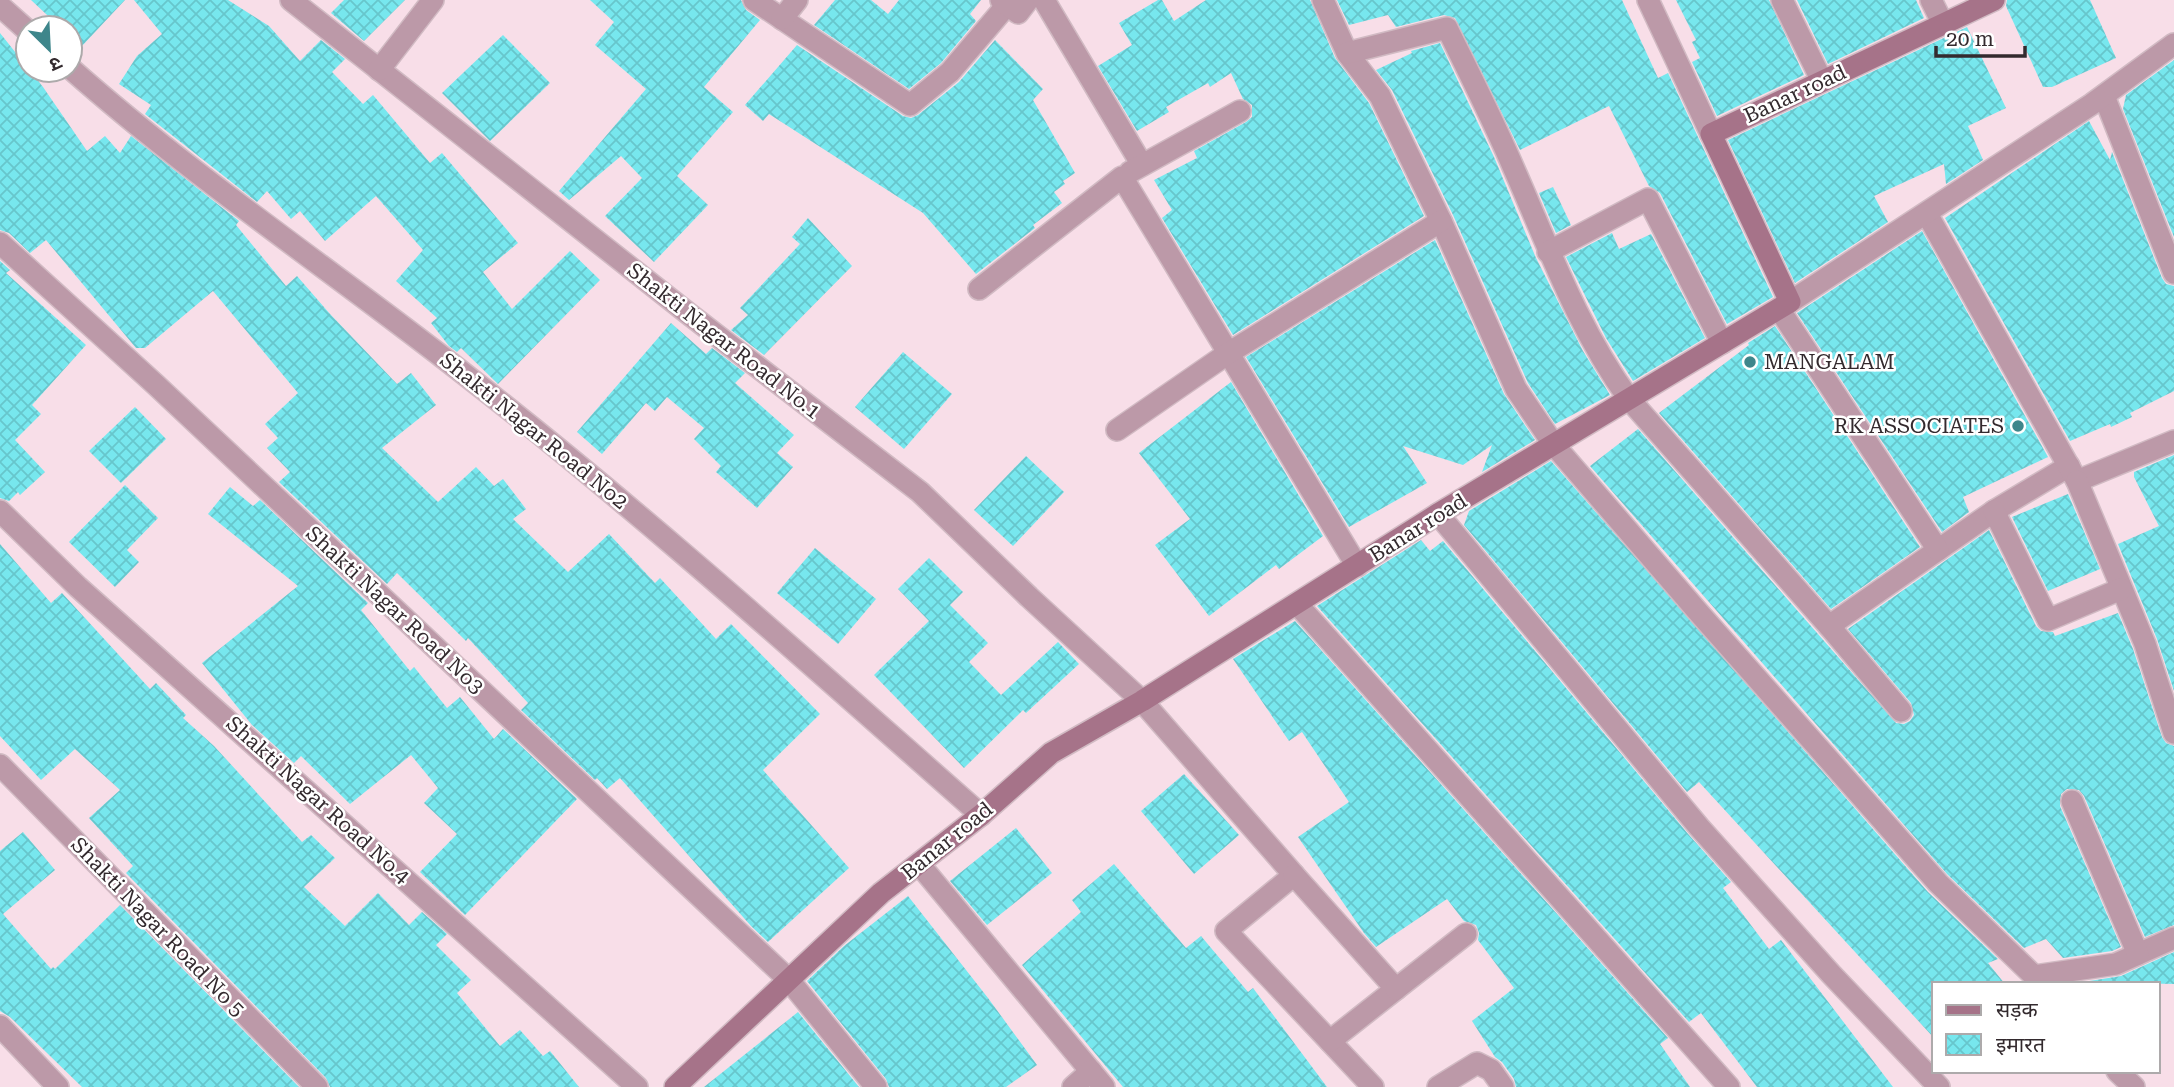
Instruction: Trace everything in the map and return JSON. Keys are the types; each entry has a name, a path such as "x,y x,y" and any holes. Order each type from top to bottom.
{"street":[{"name":"Shakti Nagar Road No.1","path":"290,0 920,492 1142,701 1396,989"},
{"path":"379,70 433,0"},
{"path":"754,0 909,105 950,72 1004,2 1017,13 1028,0"},
{"path":"782,19 797,0"},
{"path":"1044,0 1142,165"},
{"path":"1324,0 1347,53 1380,96 1441,221 1516,389 1554,444 1699,613 1938,883 2037,980 2116,964 2174,938"},
{"path":"1648,0 1711,134 1784,305 1938,550"},
{"path":"1782,0 1822,81"},
{"path":"1931,0 1943,24"},
{"name":"Banar road","path":"1711,134 1994,0"},
{"path":"0,6 14,18"},
{"path":"1347,53 1447,29 1514,168 1548,252 1605,366 1629,399 1901,711"},
{"path":"1784,305 2104,96 2174,44"},
{"name":"Shakti Nagar Road No2","path":"84,80 134,125 464,373 651,526 981,815"},
{"path":"2104,96 2174,273"},
{"path":"979,289 1122,177 1240,111"},
{"path":"1122,177 1357,566"},
{"path":"1548,252 1648,199 1722,343"},
{"path":"1927,214 2073,474 2145,644 2174,733"},
{"path":"1117,430 1227,354 1441,221"},
{"name":"Shakti Nagar Road No3","path":"0,243 156,385 788,979 876,1087"},
{"name":"Banar road","path":"675,1087 881,893 981,815 1051,753 1142,701 1438,514 1784,305"},
{"path":"1829,626 1994,511 2073,474 2174,442"},
{"name":"Shakti Nagar Road No.4","path":"0,511 78,587 637,1087"},
{"path":"1994,511 2048,620 2121,589"},
{"path":"1438,514 1699,827 1831,974 1939,1087"},
{"path":"1297,604 1729,1087"},
{"name":"Shakti Nagar Road No 5","path":"0,765 317,1087"},
{"path":"2071,801 2138,954"},
{"path":"919,864 1097,1079 1073,1087"},
{"path":"1294,875 1226,931 1373,1087"},
{"path":"1330,1041 1465,934"},
{"path":"0,1026 58,1087"},
{"path":"1438,1087 1477,1063 1491,1070 1503,1087"},
{"path":"2120,1073 2134,1087"}],"building":[{"path":"31,0 125,0 84,44 84,14 46,14"},
{"path":"134,0 228,0 269,26 300,61 321,40 345,59 332,72 363,104 373,95 430,163 442,153 518,243 483,272 512,309 570,251 600,280 498,384 461,348 457,352 449,346 431,323 437,318 396,281 423,250 376,196 325,241 300,211 291,219 267,191 257,202 145,114 151,105 119,84 137,56 162,34"},
{"path":"344,0 405,0 364,41 331,13"},
{"path":"590,0 741,0 746,10 760,20 704,87 733,112 677,176 708,205 654,262 605,216 642,178 621,156 569,200 559,191 646,89 595,45 614,22"},
{"path":"835,0 871,0 888,14 899,0 981,0 970,14 976,21 941,63 909,89 814,25"},
{"path":"1162,0 1174,21 1206,0 1310,0 1335,58 1369,103 1424,216 1233,335 1162,218 1172,210 1154,180 1197,158 1194,151 1246,122 1252,117 1252,105 1243,99 1231,73 1210,87 1208,83 1166,107 1169,112 1137,131 1098,66 1132,45 1119,23"},
{"path":"1337,0 1622,0 1658,78 1668,73 1773,297 1727,324 1660,193 1649,186 1609,106 1520,150 1455,18 1444,15 1396,27 1388,15 1349,25"},
{"path":"1676,0 1769,0 1804,75 1717,116 1692,62 1700,58 1692,42 1696,40"},
{"path":"1797,0 1916,0 1924,18 1828,64"},
{"path":"2007,0 2090,0 2116,58 2052,87 2043,87 2006,6"},
{"path":"1967,27 2006,108 1968,126 1983,160 1946,184 1944,164 1874,196 1888,222 1795,283 1728,140"},
{"path":"0,33 14,51 14,84 41,84 87,151 105,136 120,153 131,136 239,221 236,225 286,286 297,276 397,384 411,373 436,405 382,448 438,502 476,467 494,486 503,479 526,509 513,519 568,572 609,534 655,583 660,578 716,639 731,624 820,714 763,770 849,868 768,942 620,778 607,789 597,778 595,780 521,710 528,703 468,638 466,641 397,573 387,584 279,482 290,472 267,448 278,438 265,424 298,393 213,291 145,348 136,348 46,240 30,253 9,233 0,230"},
{"path":"503,35 550,83 490,141 442,93"},
{"path":"995,40 1043,89 1033,100 1075,173 1063,181 1065,184 1054,192 1062,203 976,274 923,213 769,114 763,121 745,105 797,45 903,116 911,118 959,82"},
{"path":"1440,43 1494,157 1536,258 1583,351 1610,395 1555,424 1528,383 1453,215 1392,90 1376,70 1412,53 1411,51"},
{"path":"2174,60 2174,237 2123,109 2126,95"},
{"path":"2089,121 2110,160 2112,152 2162,278 2166,284 2174,286 2174,391 2130,413 2132,417 2070,441 1945,218"},
{"path":"1553,187 1571,225 1556,233 1539,193"},
{"path":"808,218 852,266 764,355 731,330 748,315 740,308 800,244 792,237"},
{"path":"1922,231 2048,457 1963,497 1969,512 1942,532 1797,313"},
{"path":"1612,233 1619,249 1651,234 1705,338 1633,381 1606,338 1566,257"},
{"path":"1435,240 1504,394 1535,440 1482,472 1492,445 1463,465 1403,446 1427,483 1349,527 1246,357"},
{"path":"0,261 10,270 6,273 86,345 32,405 41,414 15,440 45,472 20,495 18,492 9,501 0,498"},
{"path":"671,323 706,354 712,348 745,373 735,383 794,435 777,453 793,467 757,508 716,472 721,466 694,439 704,428 667,397 655,411 646,403 602,454 577,432"},
{"path":"1775,326 1920,547 1831,609 1659,413 1749,345 1748,343"},
{"path":"903,352 952,394 904,449 855,407"},
{"path":"1231,382 1323,536 1279,569 1276,565 1209,616 1155,545 1190,519 1139,453"},
{"path":"135,407 166,439 121,483 89,451"},
{"path":"1638,429 1896,723 1904,724 1910,721 1914,715 1911,703 1848,629 1989,530 2036,626 2041,631 2053,632 2055,636 2118,613 2162,737 2166,743 2174,746 2174,925 2145,937 2084,796 2079,790 2067,789 2061,794 2060,806 2121,947 2112,951 2063,958 2046,939 2024,948 1947,874 1590,466"},
{"path":"2174,455 2174,691 2157,639 2118,544 2159,526 2134,477 2134,472"},
{"path":"1026,456 1064,492 1013,546 974,510"},
{"path":"1551,461 1928,892 1998,959 1988,963 2003,982 1932,982 1932,1036 1699,782 1687,792 1464,525 1469,511"},
{"path":"125,485 158,518 127,550 139,562 115,587 69,542"},
{"path":"230,487 253,506 260,500 368,603 361,610 410,671 414,667 447,708 460,697 494,739 503,729 577,799 465,915 420,872 457,834 424,803 438,788 411,755 350,804 301,756 294,763 252,725 202,663 298,586 208,514"},
{"path":"2068,494 2100,569 2048,591 2012,517"},
{"path":"1421,540 1430,551 1443,541 1731,882 1723,888 1769,949 1781,940 1893,1087 1757,1087 1701,1013 1689,1022 1317,606"},
{"path":"0,544 51,603 62,593 150,689 156,683 186,715 183,718 214,746 302,842 311,835 335,858 304,887 345,926 378,893 409,925 422,912 447,934 436,945 471,980 457,993 500,1046 520,1030 543,1056 550,1051 579,1087 330,1087 326,1078 126,873 133,866 89,818 120,790 75,749 41,780 0,736"},
{"path":"815,548 876,599 838,644 777,593"},
{"path":"929,558 963,592 950,605 988,643 969,662 1001,695 1058,642 1079,664 1026,713 1023,710 964,768 874,675 929,621 898,589"},
{"path":"1295,621 1668,1038 1660,1044 1690,1087 1516,1087 1514,1079 1495,1057 1472,1021 1514,988 1478,940 1476,925 1464,921 1447,899 1376,947 1364,933 1298,837 1349,802 1302,732 1289,741 1233,659"},
{"path":"1184,774 1239,835 1194,874 1141,811"},
{"path":"1016,828 1052,873 987,925 950,881"},
{"path":"23,832 55,870 3,914 51,969 55,969 120,905 299,1087 82,1087 10,1017 0,1011 0,851"},
{"path":"1114,864 1186,948 1201,936 1248,992 1253,988 1327,1087 1123,1087 1022,965 1081,912 1072,900"},
{"path":"908,896 1037,1065 1006,1087 889,1087 886,1079 807,981 844,946"},
{"path":"2174,952 2174,984 2083,982 2121,976"},
{"path":"798,1012 859,1087 704,1087"}],"place":[{"name":"MANGALAM","path":"1750,362"},
{"name":"RK ASSOCIATES","path":"2018,426"}]}
